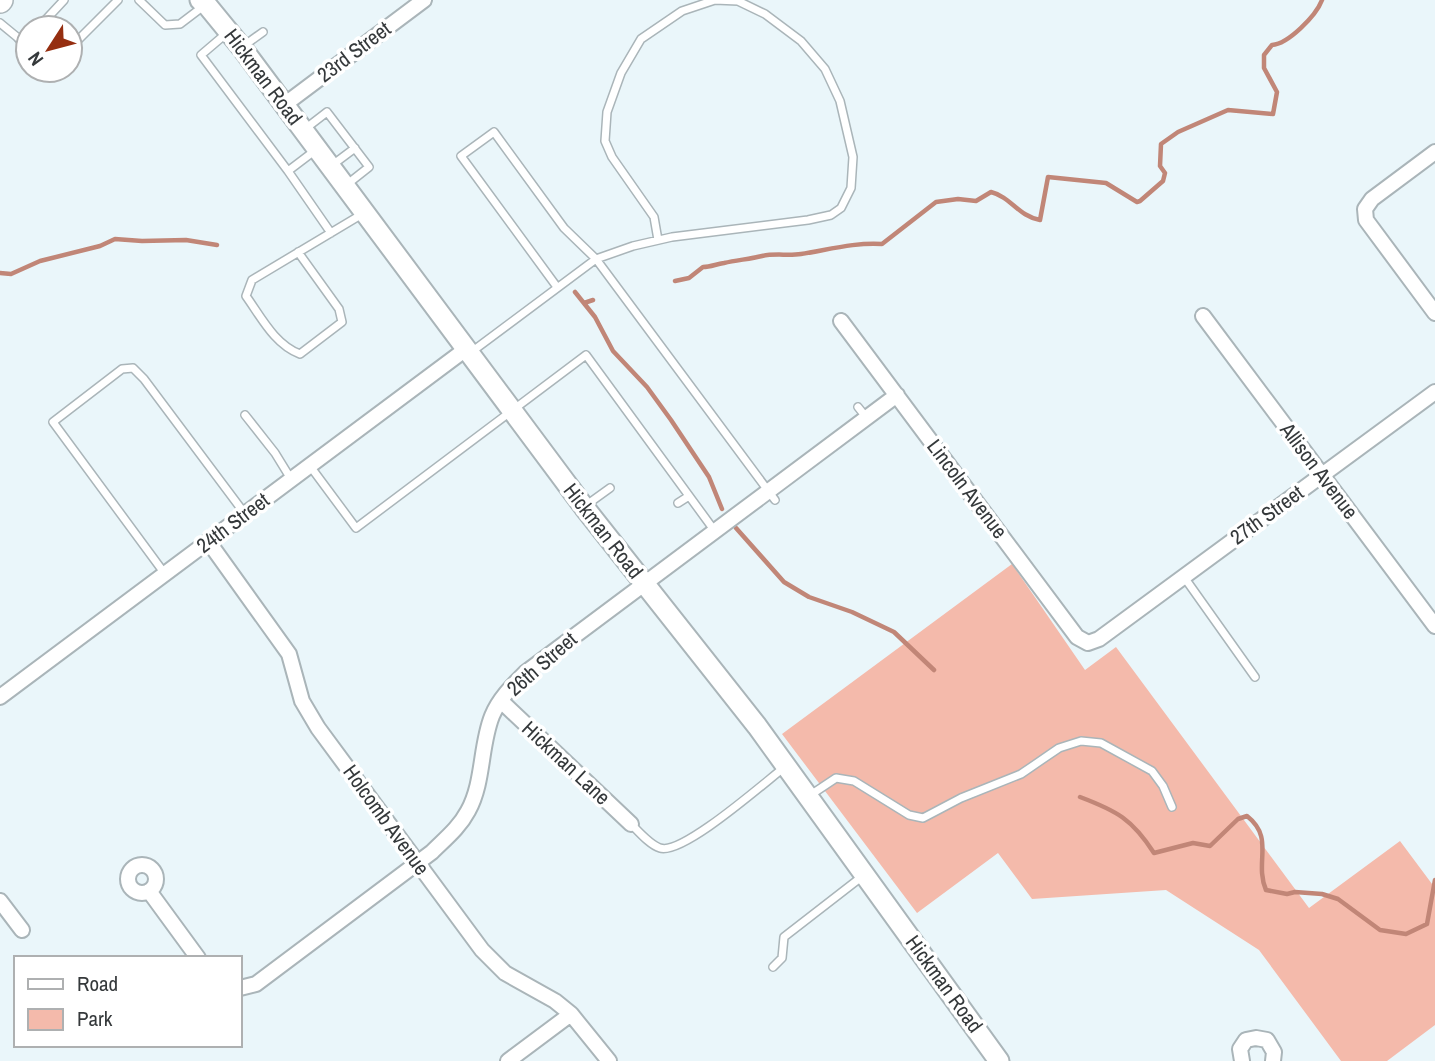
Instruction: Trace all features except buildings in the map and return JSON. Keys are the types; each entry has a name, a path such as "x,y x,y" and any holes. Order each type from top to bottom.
{"main road":[{"name":"Hickman Road","path":"205,1 511,411 786,766 999,1061"}],"street":[{"name":"23rd Street","path":"284,104 424,0"},
{"path":"1435,152 1372,199 1365,209 1366,220 1435,313"},
{"name":"Allison Avenue","path":"1203,316 1435,626"},
{"name":"Lincoln Avenue","path":"841,321 1077,637 1088,643 1099,639"},
{"name":"24th Street","path":"0,697 468,351"},
{"name":"27th Street","path":"1099,639 1435,392"},
{"name":"26th Street","path":"242,988 256,984 417,863 456,829 475,794 492,717 507,691 525,673 714,530 771,495 862,412 897,395"},
{"name":"Holcomb Avenue","path":"208,541 289,654 302,701 318,728 482,950 515,980 555,1001 571,1014 609,1061"},
{"name":"Hickman Lane","path":"501,701 631,824"},
{"path":"149,891 197,956"},
{"path":"0,901 22,930"},
{"path":"509,1061 571,1014"},
{"path":"1242,1061 1240,1049 1246,1040 1256,1038 1267,1040 1274,1052 1273,1061"}],"lane":[{"path":"51,14 64,0"},
{"path":"84,34 118,0"},
{"path":"139,0 165,25 180,24 205,1"},
{"path":"468,351 596,259 658,240 824,217 841,208 851,188 853,157 840,102 825,69 801,41 765,14 738,1 715,0 682,11 641,39 621,73 607,112 605,141 612,157 654,217 658,240"},
{"path":"0,23 14,35"},
{"path":"229,31 201,55 289,171 331,233"},
{"path":"242,48 263,32"},
{"path":"303,130 327,112 355,148 369,167 345,186"},
{"path":"557,287 461,156 494,132 564,228 596,259 771,495"},
{"path":"330,166 355,148"},
{"path":"289,171 317,149"},
{"path":"298,252 339,309 342,322 300,354 289,350 272,333 246,296 252,280 298,252 331,233 364,212"},
{"path":"310,466 356,528 586,355 654,454 714,530"},
{"path":"165,574 53,422 122,369 132,368 144,379 245,514"},
{"path":"245,415 275,453 291,480"},
{"path":"584,507 610,488"},
{"path":"678,503 688,496"},
{"path":"1184,576 1255,677"},
{"path":"808,797 836,778 853,781 909,815 923,818 1021,774 1059,748 1081,741 1101,743 1152,771 1163,786 1172,807"},
{"path":"631,824 659,848 670,850 713,824 786,766"},
{"path":"773,967 782,958 784,937 865,875"}],"green space":[{"path":"1012,564 1085,670 1116,647 1309,908 1400,841 1435,888 1435,1025 1387,1061 1341,1061 1259,950 1166,890 1032,899 998,853 917,913 782,734"}],"waterway":[{"path":"675,281 689,278 703,267 721,263 762,256 796,255 852,245 882,244 936,202 958,199 976,201 991,192 998,194 1026,215 1040,220 1048,177 1106,183 1137,202 1140,201 1163,181 1165,173 1160,166 1161,144 1178,132 1228,110 1273,114 1277,92 1264,68 1264,55 1272,45 1286,40 1301,28 1322,0"},
{"path":"0,273 11,274 40,261 100,246 115,239 186,240 217,245"},
{"path":"575,292 595,317 613,351 647,387 671,420 709,477 722,509"},
{"path":"584,303 593,300"},
{"path":"736,528 784,582 809,597 852,612 894,632 934,670"},
{"path":"1080,797 1104,807 1131,824 1154,853 1193,843 1210,846 1238,819 1247,816 1260,833 1266,890 1287,894 1322,894 1338,899 1380,930 1406,934 1427,924 1435,880"}]}
